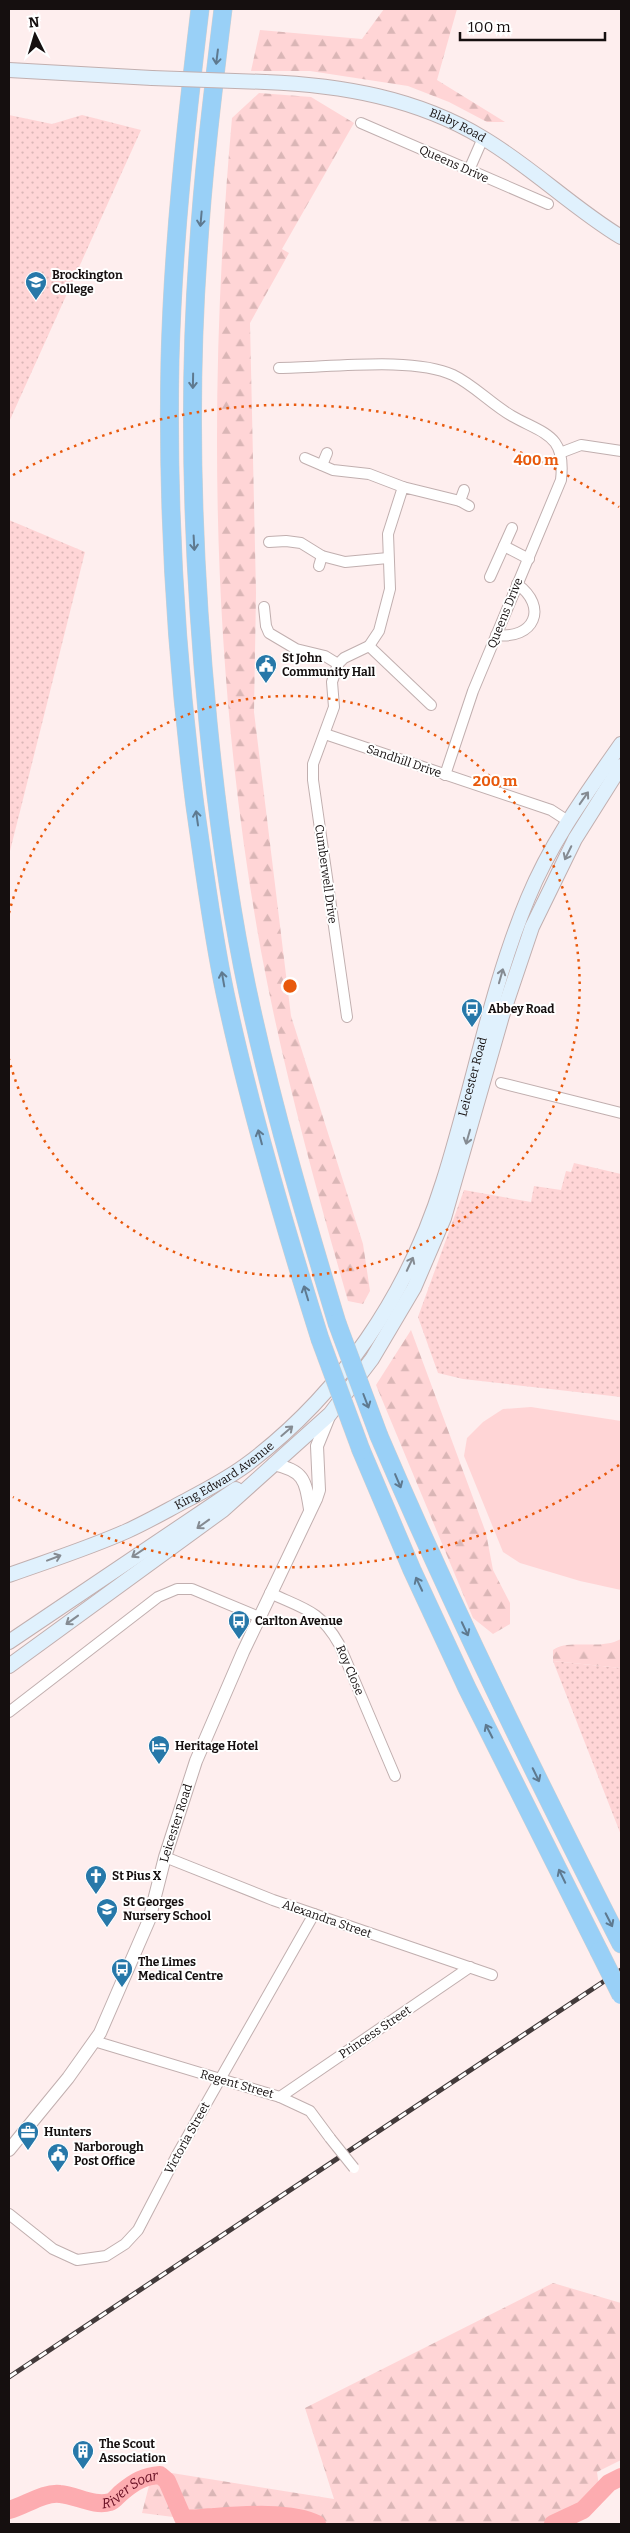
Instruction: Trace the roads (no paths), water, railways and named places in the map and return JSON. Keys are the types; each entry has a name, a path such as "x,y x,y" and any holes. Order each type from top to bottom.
{"highway":[{"path":"200,9 180,199 170,359 172,536 185,728 206,881 224,990 267,1164 320,1340 361,1450 412,1570 467,1688 621,1994"},
{"path":"223,9 205,166 193,351 193,529 197,602 214,775 233,913 247,991 278,1118 337,1322 379,1436 433,1561 491,1685 620,1942"}],"main road":[{"name":"Blaby Road","path":"9,70 312,84 364,92 402,102 441,117 483,138 590,217 621,237"},
{"name":"Leicester Road","path":"387,1307 434,1211 506,958 528,899 568,821 621,744"},
{"name":"Leicester Road","path":"396,1321 414,1288 444,1218 502,1016 532,927 575,839 621,766"},
{"name":"King Edward Avenue","path":"9,1575 127,1531 217,1484 245,1466 295,1424 324,1396 359,1352 387,1307"},
{"name":"King Edward Avenue","path":"9,1665 223,1510 330,1414 372,1359 396,1321"},
{"name":"King Edward Avenue","path":"10,1636 270,1467"},
{"path":"9,1665 10,1636"}],"street":[{"name":"Queens Drive","path":"361,123 548,204"},
{"path":"469,170 483,138"},
{"path":"279,368 404,365 434,368 453,375 511,415 547,434 556,443 560,453 581,445 621,451"},
{"path":"322,465 327,453"},
{"name":"Queens Drive","path":"444,775 472,691 562,480 564,460 560,453"},
{"path":"305,458 333,470 369,474 402,487 465,504 464,490"},
{"path":"264,607 266,626 269,632 296,649 325,656 338,664 369,646 379,631 390,589 388,534 402,487"},
{"path":"490,577 512,528"},
{"path":"269,542 286,541 301,543 321,561 346,562 388,558"},
{"path":"504,546 528,559"},
{"path":"496,635 520,633 531,625 533,619 531,599 517,584"},
{"path":"369,646 431,705"},
{"name":"Cumberwell Drive","path":"338,664 332,682 334,707 313,764 313,780 347,1017"},
{"name":"Sandhill Drive","path":"325,734 551,810 568,821"},
{"path":"501,1083 621,1113"},
{"name":"Leicester Road","path":"9,2150 62,2085 100,2032 149,1920 165,1857 196,1761 259,1617 319,1490 318,1446 330,1414"},
{"path":"270,1467 292,1469 299,1476 308,1491 310,1509"},
{"path":"9,1712 158,1597 177,1589 200,1591 259,1617"},
{"name":"Roy Close","path":"270,1594 312,1612 330,1627 395,1776"},
{"name":"Alexandra Street","path":"165,1857 314,1914 492,1975"},
{"name":"Victoria Street","path":"9,2214 53,2249 77,2260 106,2256 125,2244 138,2230 177,2155 314,1914"},
{"name":"Princess Street","path":"280,2097 470,1967"},
{"name":"Regent Street","path":"94,2040 280,2097 310,2111 354,2168"}],"waterway":[{"name":"River Soar","path":"9,2510 41,2497 54,2494 66,2495 91,2502 110,2502 135,2482 160,2475 167,2481 183,2518 266,2515 294,2517 317,2524"},
{"name":"River Soar","path":"553,2524 583,2510 609,2483 621,2477"}],"railway":[{"path":"9,2377 621,1970"}],"place":[{"name":"Brockington College","path":"36,301"},
{"name":"St John Community Hall","path":"266,684"},
{"name":"Abbey Road","path":"472,1028"},
{"name":"Carlton Avenue","path":"239,1640"},
{"name":"Heritage Hotel","path":"159,1765"},
{"name":"St Pius X","path":"96,1895"},
{"name":"St Georges Nursery School","path":"107,1928"},
{"name":"The Limes Medical Centre","path":"122,1988"},
{"name":"Hunters","path":"28,2151"},
{"name":"Narborough Post Office","path":"58,2173"},
{"name":"The Scout Association","path":"83,2470"}]}
